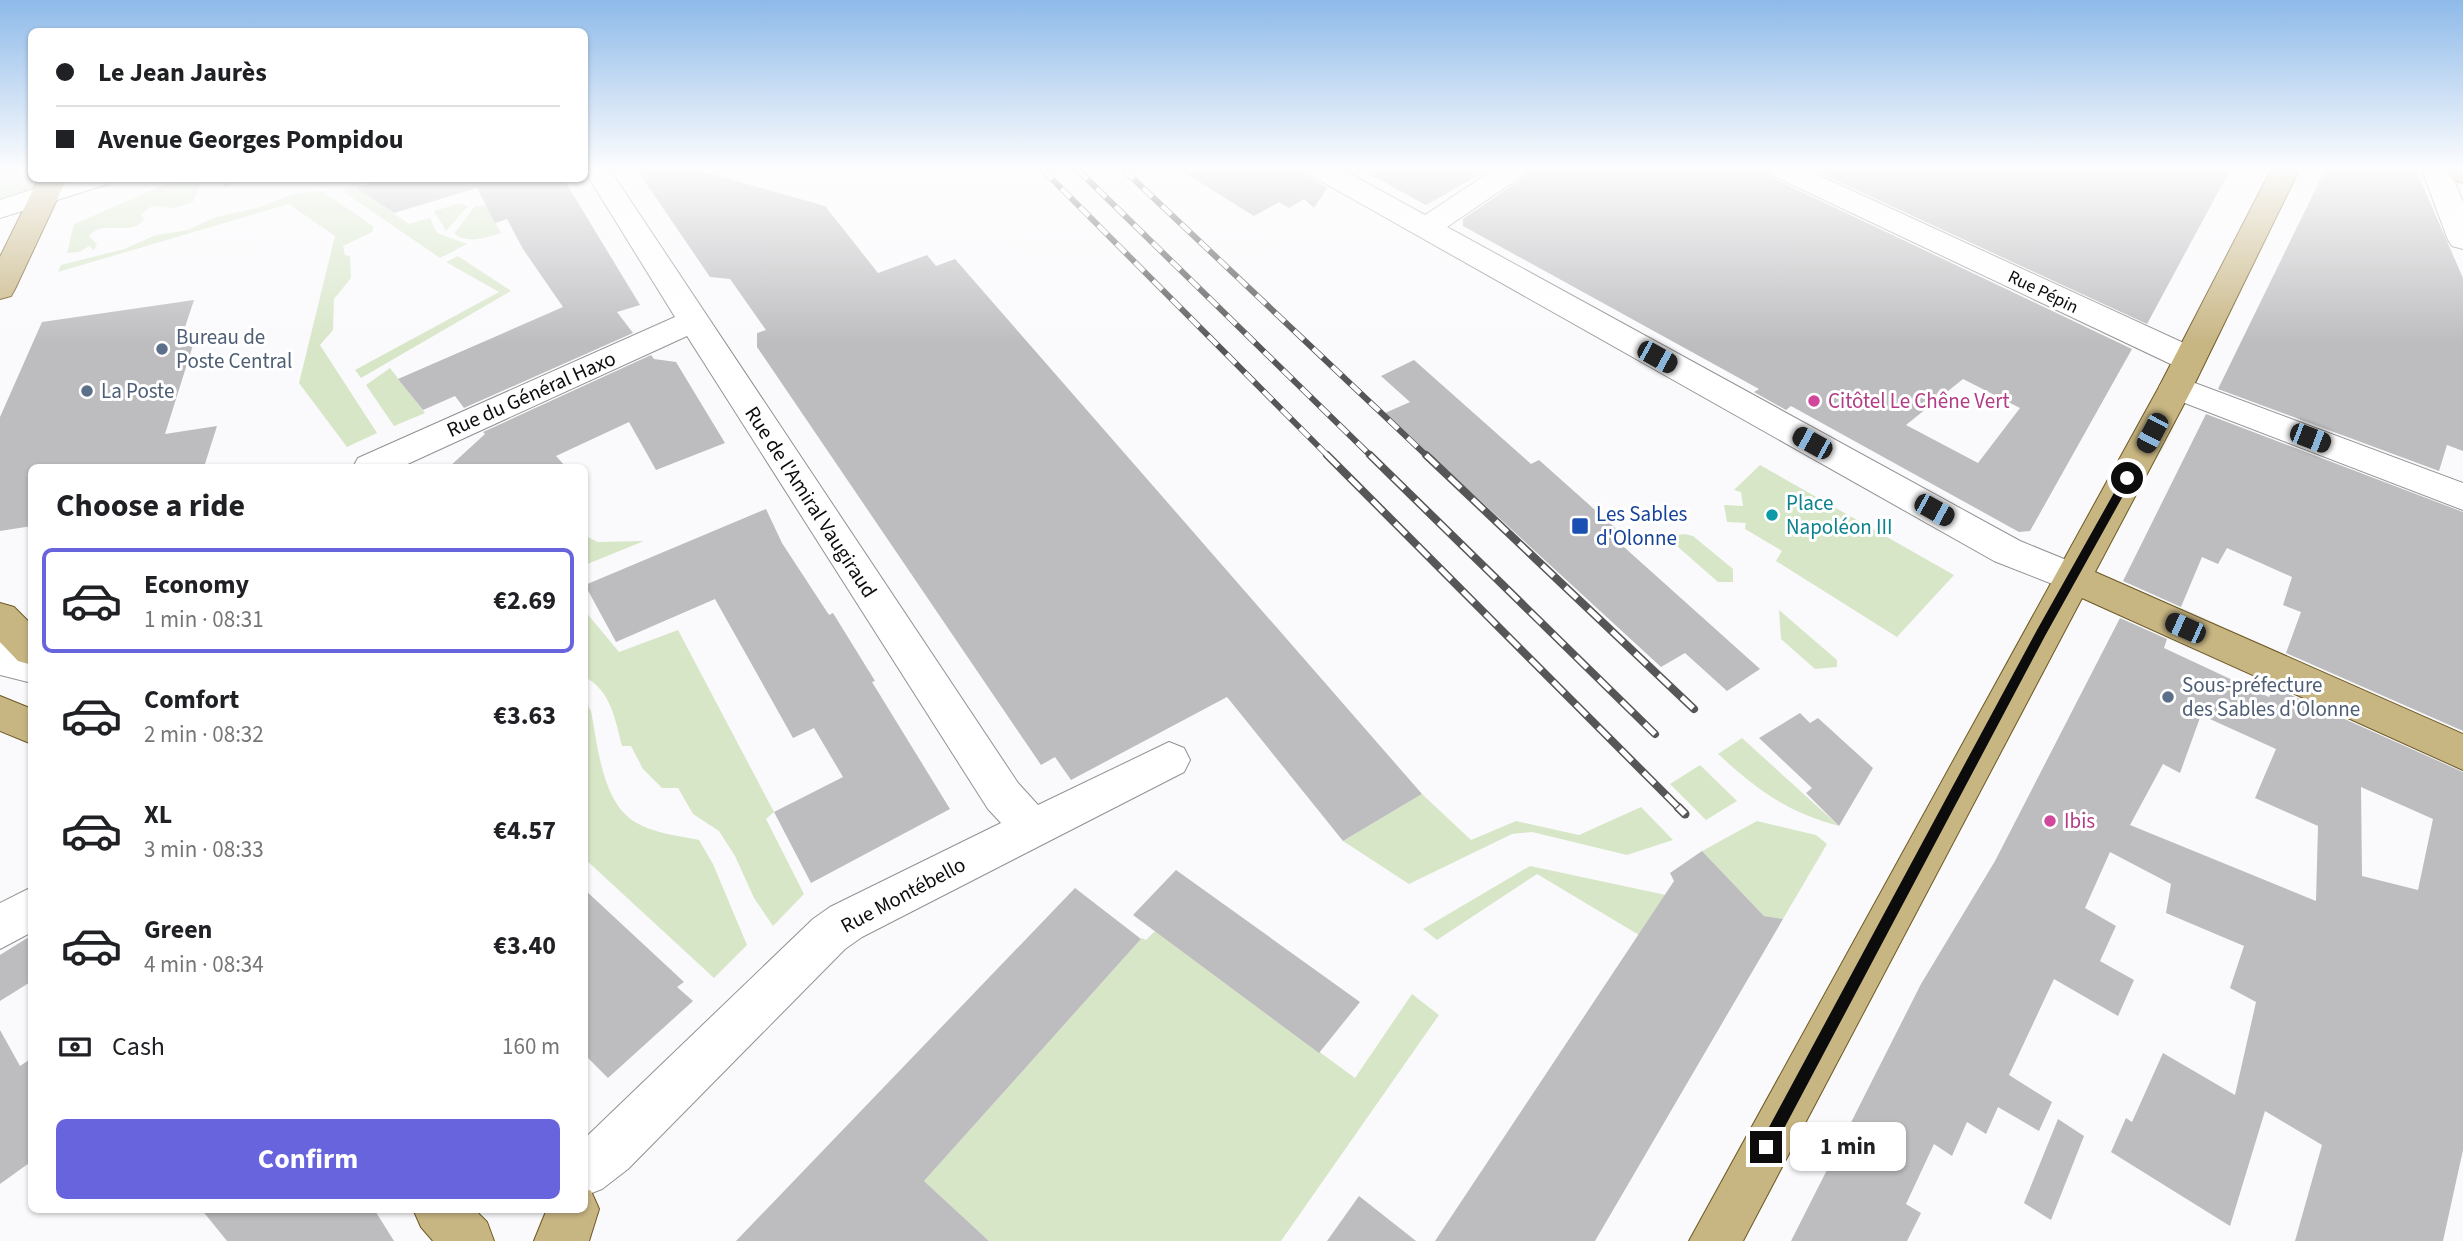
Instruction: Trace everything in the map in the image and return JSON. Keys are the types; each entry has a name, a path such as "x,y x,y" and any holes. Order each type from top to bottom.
{"main road":[{"path":"1716,1241 2073,578 2256,228"},
{"path":"0,289 9,242"},
{"path":"2073,578 2463,753"},
{"path":"0,713 28,725"},
{"path":"443,1213 468,1241"},
{"path":"474,1241 481,1213"}],"street":[{"name":"Rue de l'Amiral Vaugiraud","path":"633,228 1003,796 1033,829"},
{"path":"1425,228 2007,551 2073,578"},
{"name":"Rue Pépin","path":"1898,228 2182,373 2463,497"},
{"name":"Rue du Général Haxo","path":"377,464 693,321"},
{"path":"15,635 4,662 28,666"},
{"name":"Rue Montébello","path":"588,1168 610,1151 829,934 846,922 1169,760"},
{"path":"0,928 28,910"}],"green space":[{"path":"73,228 105,228 89,236 97,244 94,250 89,246 80,252 67,253"},
{"path":"208,228 58,272 61,265 124,249 156,235"},
{"path":"323,228 374,228 372,232 343,246 345,255 350,256 351,278 334,299 333,330 320,345 377,433 347,447 299,383 335,236"},
{"path":"396,228 435,228 437,233 467,244 440,258"},
{"path":"459,228 498,228 501,233 471,239 454,234"},
{"path":"458,256 511,291 361,378 355,370 499,292 446,262"},
{"path":"390,368 425,413 394,426 366,385"},
{"path":"1760,465 1954,575 1897,637 1776,561 1782,551 1745,529 1746,523 1727,522 1724,505 1743,506 1741,492 1734,490"},
{"path":"1677,535 1693,536 1733,569 1733,582 1718,582 1677,546 1674,540"},
{"path":"588,537 598,542 644,541 588,564"},
{"path":"1779,610 1837,660 1837,667 1815,669 1781,639"},
{"path":"588,615 619,652 678,630 774,812 766,819 804,894 773,926 754,898 735,856 719,831 693,814 678,788 662,788 643,769 631,746 622,746 611,707 588,679"},
{"path":"588,706 608,787 624,813 650,829 699,840 713,864 747,945 714,978 588,862"},
{"path":"1742,738 1839,826 1788,807 1746,778 1718,754"},
{"path":"1700,765 1737,801 1706,820 1670,784"},
{"path":"1422,794 1471,840 1516,821 1579,835 1641,807 1673,840 1627,855 1532,832 1512,834 1409,884 1343,841"},
{"path":"1757,821 1816,835 1827,844 1783,919 1764,916 1702,851"},
{"path":"1530,866 1666,895 1639,935 1537,874 1437,940 1423,929"},
{"path":"1155,931 1355,1078 1412,994 1439,1015 1281,1241 989,1241 924,1181 1142,938 1146,940"}],"building":[{"path":"512,228 593,228 640,305 617,312 633,333 464,408 455,396 423,410 398,379 563,307"},
{"path":"677,228 842,228 878,273 927,255 936,266 955,259 1422,794 1343,841 1227,697 1071,780 1055,757 1041,765 757,347 757,333 766,330 730,279 710,277"},
{"path":"1466,228 1878,228 2132,349 2030,531 2019,532 1791,406 1786,410 1754,392 1759,389","holes":["1963,379 2020,408 1978,463 1906,425"]},
{"path":"1939,228 2199,228 2147,324"},
{"path":"2297,228 2441,228 2463,278 2463,451 2447,445 2439,471 2218,389"},
{"name":"La Poste","path":"194,300 178,348 193,345 165,434 217,426 205,464 28,464 28,527 0,531 0,417 42,322"},
{"path":"651,355 654,359 676,362 725,443 656,470 629,422 556,456 563,464 452,464 485,434 483,432"},
{"name":"Les Sables d'Olonne","path":"1414,360 1531,464 1539,460 1622,534 1615,539 1760,669 1727,691 1685,653 1661,667 1385,413 1410,402 1381,376"},
{"path":"2206,414 2463,512 2463,731 2286,653 2301,612 2283,605 2292,577 2227,548 2218,564 2202,557 2181,607 2123,581"},
{"path":"766,509 782,543 829,615 833,613 950,809 811,883 774,812 843,777 814,728 793,738 715,599 616,642 588,591 588,584"},
{"path":"2120,618 2167,639 2164,648 2269,697 2273,687 2463,772 2463,1150 2443,1241 2295,1241 2322,1145 2265,1111 2230,1226 2111,1152 2126,1118 2132,1122 2163,1053 2235,1095 2256,1002 2230,988 2244,946 2166,913 2171,884 2110,852 2085,908 2116,926 2100,961 2134,980 2118,1016 2054,979 2009,1075 2052,1102 2039,1131 1998,1107 1986,1134 1967,1122 1952,1156 1934,1144 1906,1204 1921,1213 1907,1241 1791,1241 1921,984 1995,861","holes":["2201,715 2276,749 2255,798 2318,826 2316,901 2130,825 2163,764 2180,773","2361,787 2433,819 2418,890 2362,876"]},
{"path":"1800,713 1810,723 1818,718 1873,768 1839,826 1806,793 1812,788 1759,738"},
{"path":"1702,851 1764,916 1783,919 1595,1241 1435,1241 1674,881 1670,873"},
{"path":"1176,870 1360,1002 1319,1053 1133,915"},
{"path":"1075,888 1141,939 924,1181 989,1241 736,1241"},
{"path":"588,893 684,982 677,987 693,1001 608,1078 588,1058"},
{"path":"28,938 28,984 0,1001 0,955"},
{"path":"0,1030 20,1066 28,1061 28,1164 0,1184"},
{"path":"2058,1119 2084,1136 2051,1220 2024,1203"},
{"path":"1359,1196 1416,1241 1327,1241"},
{"path":"204,1213 376,1213 394,1241 227,1241"}],"railway":[{"path":"1101,228 1329,457"},
{"path":"1137,228 1372,457"},
{"path":"1185,228 1428,457"},
{"path":"1327,455 1680,809"},
{"path":"1370,455 1655,734"},
{"path":"1426,455 1694,709"},
{"path":"1680,809 1685,814"}],"place":[{"name":"Bureau de Poste Central","path":"162,349"},
{"name":"La Poste","path":"87,391"},
{"name":"Citôtel Le Chêne Vert","path":"1814,401"},
{"name":"Place Napoléon III","path":"1772,515"},
{"name":"Les Sables d'Olonne","path":"1580,526"},
{"name":"Sous-préfecture des Sables d'Olonne","path":"2168,697"},
{"name":"Ibis","path":"2050,821"}],"route":[{"path":"1766,1147 2127,478"}]}
